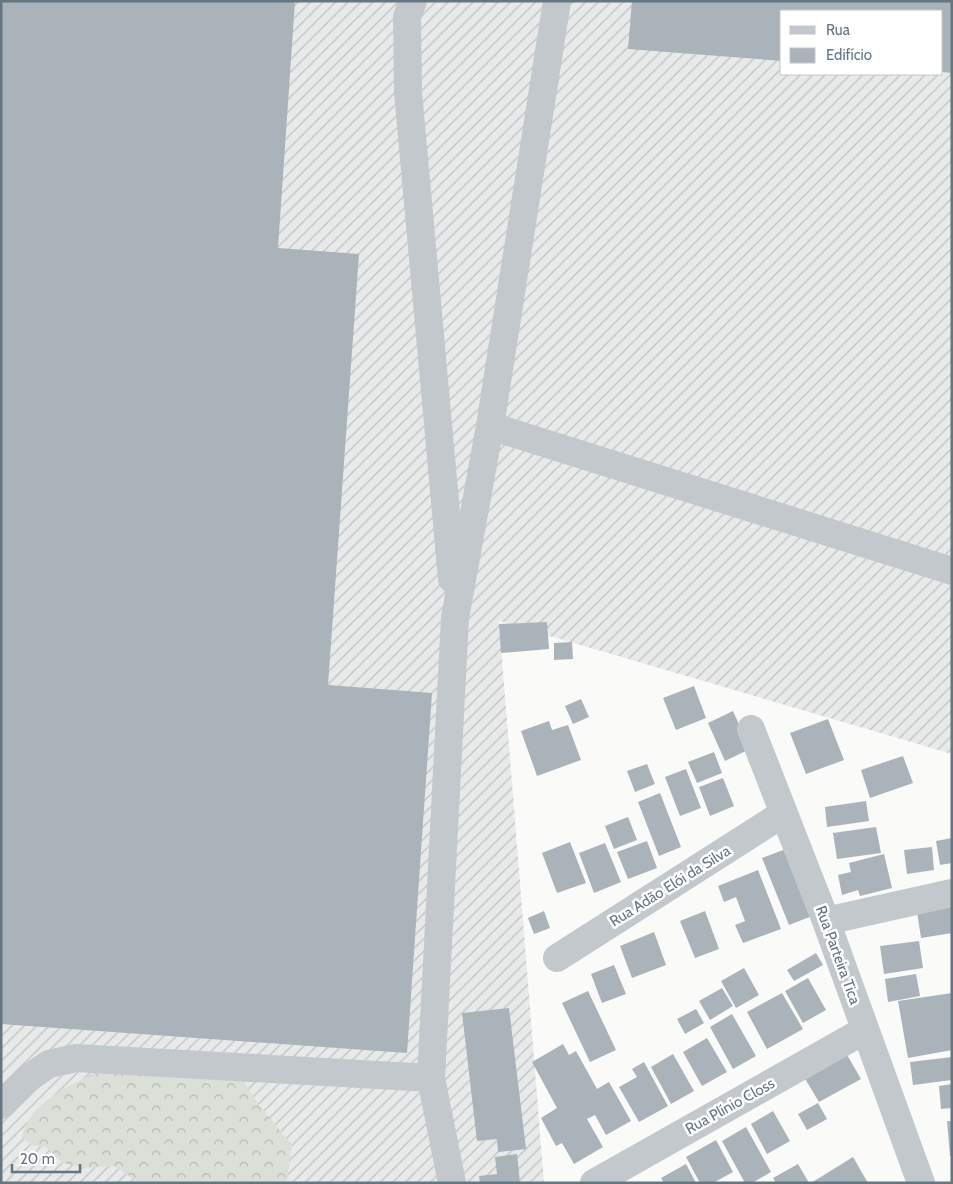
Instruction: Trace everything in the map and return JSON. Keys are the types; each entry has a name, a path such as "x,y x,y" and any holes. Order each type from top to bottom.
{"street":[{"path":"413,1 407,17 408,92 455,618"},
{"path":"452,1183 431,1078 455,618 490,426 557,1"},
{"path":"490,426 952,571"},
{"name":"Rua Parteira Tica","path":"752,729 826,921 921,1183"},
{"name":"Rua Adão Elói da Silva","path":"557,958 784,813"},
{"path":"826,921 952,893"},
{"name":"Rua Plínio Closs","path":"594,1183 865,1030"},
{"path":"1,1105 30,1077 49,1064 76,1058 431,1078"}],"shaded area":[{"path":"1,1 952,1 952,754 499,621 544,1183 1,1183"}],"green space":[{"path":"100,1070 242,1079 259,1105 292,1145 287,1182 140,1183 114,1166 88,1168 63,1163 46,1147 31,1145 22,1137 26,1125 42,1104 64,1089"}],"building":[{"path":"1,1 295,1 278,248 359,254 328,685 432,693 407,1053 1,1024"},
{"path":"632,1 952,1 952,73 943,72 943,10 780,10 780,61 628,49"},
{"path":"547,622 549,649 501,653 499,624"},
{"path":"572,642 573,659 554,660 554,643"},
{"path":"694,686 706,718 676,730 663,698"},
{"path":"581,699 589,717 573,724 565,706"},
{"path":"733,711 750,749 725,761 708,723"},
{"path":"828,719 844,760 806,774 790,733"},
{"path":"549,721 552,730 568,725 581,760 537,776 521,731"},
{"path":"714,752 722,773 697,783 688,762"},
{"path":"903,756 913,783 870,798 861,770"},
{"path":"647,764 655,784 635,792 627,771"},
{"path":"686,769 701,808 680,816 665,777"},
{"path":"723,778 734,806 710,816 699,787"},
{"path":"660,793 681,847 659,856 638,802"},
{"path":"866,801 869,821 827,827 825,807"},
{"path":"628,817 637,840 614,849 605,826"},
{"path":"876,827 881,853 837,859 833,833"},
{"path":"952,838 952,863 940,865 936,841"},
{"path":"647,841 657,868 628,879 617,852"},
{"path":"570,842 586,883 557,893 542,853"},
{"path":"605,843 621,882 594,893 579,853"},
{"path":"932,847 934,870 907,874 904,850"},
{"path":"786,849 812,916 789,925 762,858"},
{"path":"884,854 892,888 860,896 858,890 842,895 838,875 851,872 849,863"},
{"path":"758,870 781,929 743,943 735,925 745,921 736,897 724,902 718,886"},
{"path":"952,900 952,933 921,938 916,905"},
{"path":"544,911 550,928 534,934 528,918"},
{"path":"705,911 719,949 695,958 680,921"},
{"path":"654,932 666,965 632,978 620,946"},
{"path":"919,941 923,968 884,974 880,946"},
{"path":"816,953 823,965 794,981 787,970"},
{"path":"614,965 626,994 602,1003 591,974"},
{"path":"744,968 759,995 736,1008 721,981"},
{"path":"916,974 920,996 888,1002 885,979"},
{"path":"808,978 826,1010 803,1023 785,991"},
{"path":"722,988 733,1006 710,1020 699,1001"},
{"path":"588,991 616,1050 590,1062 562,1003"},
{"path":"782,993 803,1029 767,1049 747,1012"},
{"path":"952,993 952,1050 908,1058 898,1001"},
{"path":"509,1008 526,1149 498,1152 497,1139 477,1141 462,1013"},
{"path":"696,1009 704,1023 685,1034 677,1019"},
{"path":"732,1014 756,1056 733,1069 710,1027"},
{"path":"707,1038 727,1072 702,1086 683,1052"},
{"path":"563,1044 569,1055 576,1051 597,1089 609,1082 631,1121 606,1135 595,1115 587,1119 603,1147 574,1164 562,1143 556,1146 541,1118 557,1108 532,1062"},
{"path":"846,1053 861,1079 819,1102 804,1077"},
{"path":"673,1054 694,1091 671,1104 651,1067"},
{"path":"952,1057 952,1080 913,1085 910,1062"},
{"path":"644,1062 668,1106 639,1122 619,1087 637,1077 632,1069"},
{"path":"952,1084 952,1108 941,1109 939,1086"},
{"path":"818,1103 827,1119 807,1130 798,1114"},
{"path":"773,1111 790,1141 767,1154 751,1124"},
{"path":"947,1121 952,1121 952,1156 950,1156"},
{"path":"746,1127 771,1172 752,1183 745,1183 722,1141"},
{"path":"716,1140 733,1172 713,1183 700,1183 686,1157"},
{"path":"517,1154 520,1183 480,1183 479,1176 497,1174 495,1157"},
{"path":"853,1157 868,1183 811,1183"},
{"path":"686,1164 696,1183 664,1183 661,1178"},
{"path":"798,1164 809,1183 776,1183 773,1178"}]}
